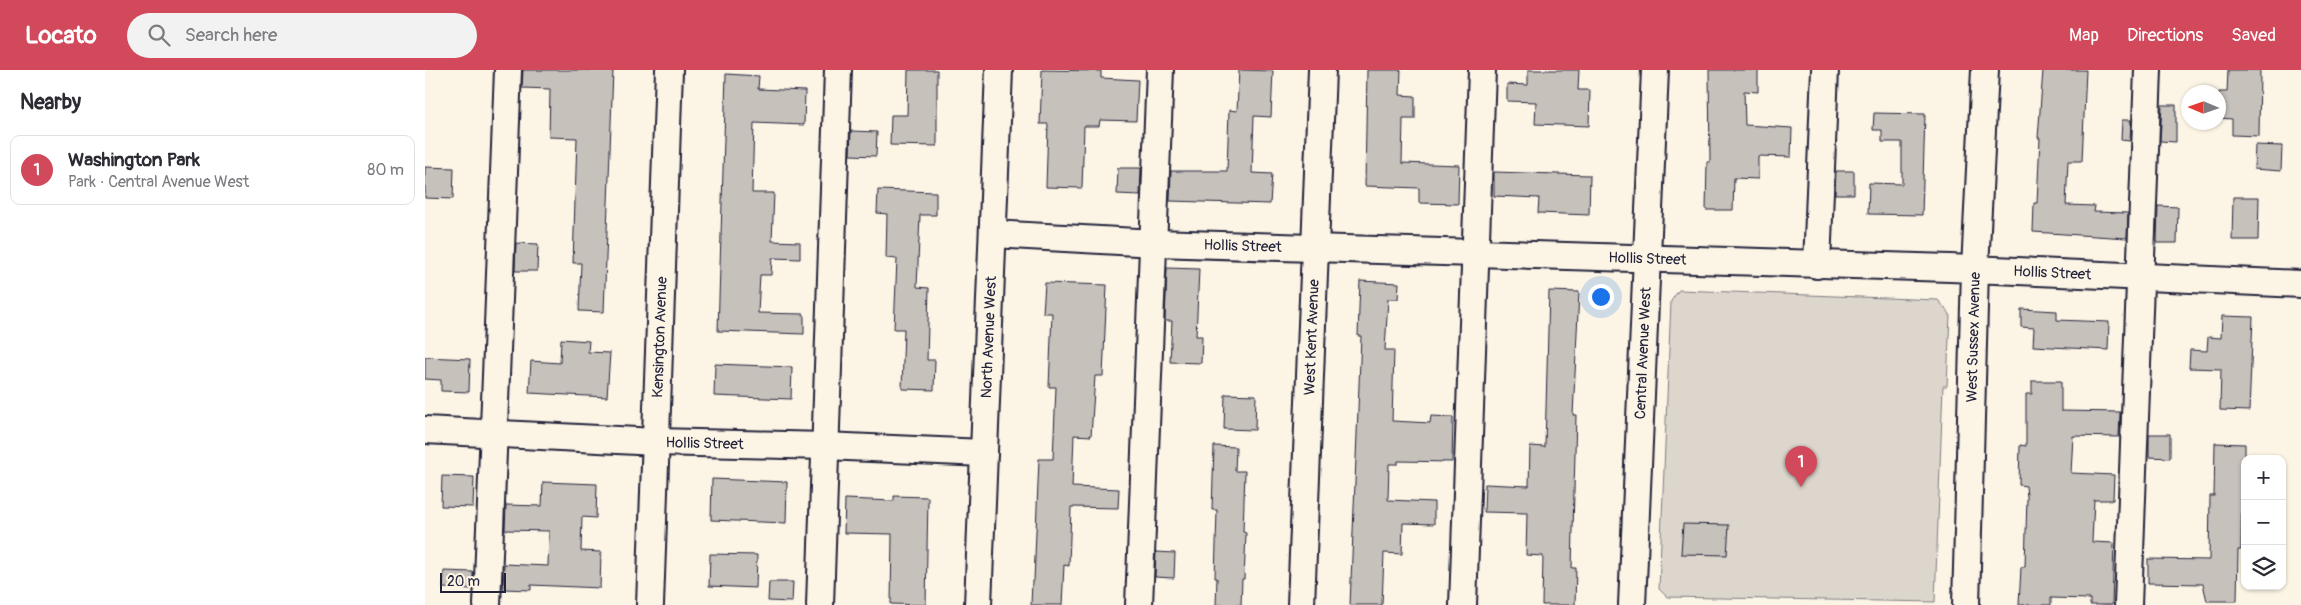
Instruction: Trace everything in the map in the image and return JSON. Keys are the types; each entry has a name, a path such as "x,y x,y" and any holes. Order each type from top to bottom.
{"street":[{"path":"487,605 508,70"},
{"name":"Kensington Avenue","path":"650,605 669,70"},
{"path":"820,605 838,70"},
{"name":"North Avenue West","path":"978,605 999,70"},
{"path":"1139,605 1155,243 1160,70"},
{"name":"West Kent Avenue","path":"1301,605 1322,70"},
{"path":"1463,605 1474,252 1482,70"},
{"name":"Central Avenue West","path":"1632,605 1655,70"},
{"path":"1817,265 1825,70"},
{"name":"West Sussex Avenue","path":"1966,605 1975,270 1985,70"},
{"path":"2128,605 2148,70"},
{"name":"Hollis Street","path":"993,234 1155,243 1647,258 2301,284"},
{"name":"Hollis Street","path":"425,430 494,432 655,442 825,446 984,453"}],"shaded area":[{"path":"1679,290 1938,300 1950,314 1947,386 1943,386 1935,602 1667,597 1659,589 1671,301"}],"building":[{"path":"523,70 613,70 604,312 579,311 581,263 573,263 577,138 549,137 550,89 522,88"},
{"path":"908,70 937,70 937,146 890,145 891,115 907,115"},
{"path":"1042,70 1101,71 1101,78 1138,80 1136,121 1100,120 1099,126 1084,126 1082,188 1046,187 1048,124 1040,124"},
{"path":"1239,70 1273,71 1271,117 1254,116 1252,173 1272,174 1270,204 1170,201 1171,171 1227,171 1229,110 1237,111"},
{"path":"1367,70 1401,70 1400,95 1415,96 1415,119 1403,119 1402,163 1459,165 1458,204 1419,203 1419,188 1365,186"},
{"path":"1528,70 1579,70 1578,90 1590,90 1589,126 1535,124 1536,102 1507,101 1507,84 1528,85"},
{"path":"1709,70 1758,70 1758,92 1744,91 1745,125 1792,128 1791,157 1758,156 1758,179 1734,178 1733,210 1706,210 1707,162 1710,162"},
{"path":"2043,70 2086,70 2082,161 2068,161 2066,205 2095,206 2094,212 2128,213 2127,238 2033,232 2034,203 2037,203 2040,138 2038,138"},
{"path":"2228,70 2260,70 2259,136 2232,135 2232,119 2226,119"},
{"path":"726,74 759,76 758,89 805,91 804,125 754,123 752,193 774,193 772,241 800,242 800,259 772,258 771,275 760,275 758,313 804,314 804,334 718,331"},
{"path":"2162,105 2176,105 2176,142 2160,141"},
{"path":"1874,113 1925,114 1922,215 1868,214 1869,183 1902,184 1902,142 1882,142 1882,130 1873,130"},
{"path":"2122,120 2131,120 2130,141 2121,140"},
{"path":"851,131 877,132 876,156 850,155"},
{"path":"2255,145 2282,146 2281,171 2254,169"},
{"path":"425,167 454,168 453,199 425,198"},
{"path":"1118,168 1141,168 1140,195 1117,194"},
{"path":"1836,171 1854,171 1854,194 1835,194"},
{"path":"1494,172 1590,175 1589,215 1538,213 1539,198 1494,196"},
{"path":"878,190 936,192 936,215 920,215 917,287 929,288 927,360 935,360 934,390 902,389 904,329 894,329 897,259 886,258 887,214 877,213"},
{"path":"2233,197 2259,197 2258,240 2232,240"},
{"path":"2158,206 2178,207 2177,243 2157,243"},
{"path":"516,243 538,244 537,271 515,271"},
{"path":"1167,268 1199,269 1196,336 1202,336 1201,363 1170,362 1172,321 1165,321"},
{"path":"1360,281 1399,283 1398,299 1388,299 1385,350 1394,350 1392,421 1430,423 1431,416 1453,417 1452,462 1398,461 1398,464 1389,464 1388,500 1434,502 1434,524 1403,523 1402,554 1384,553 1382,605 1350,605 1361,336 1358,336"},
{"path":"1045,283 1107,285 1103,376 1095,376 1091,436 1074,435 1072,487 1119,489 1118,508 1071,507 1069,566 1064,565 1062,605 1031,605 1032,581 1034,581 1039,459 1053,459 1056,387 1049,387 1052,313 1043,313"},
{"path":"1549,291 1579,292 1573,415 1576,415 1572,568 1576,568 1575,605 1542,605 1543,556 1526,555 1527,513 1484,512 1485,484 1529,486 1530,446 1545,447"},
{"path":"2021,309 2057,311 2057,320 2109,322 2108,350 2033,346 2034,328 2021,327"},
{"path":"2222,316 2253,317 2249,411 2220,410 2221,369 2189,368 2190,350 2207,351 2208,337 2221,338"},
{"path":"561,339 589,341 588,352 610,353 607,397 529,393 531,361 560,363"},
{"path":"425,357 470,359 469,392 441,391 441,380 425,379"},
{"path":"715,364 792,367 791,399 714,396"},
{"path":"2032,381 2061,381 2061,411 2120,412 2119,437 2073,436 2071,473 2114,475 2113,500 2094,500 2092,542 2114,543 2112,605 2090,605 2090,599 2051,598 2051,605 2019,605 2021,567 2025,567 2027,497 2026,486 2019,485 2020,445 2026,446 2026,394 2032,394"},
{"path":"1225,394 1256,395 1255,430 1224,429"},
{"path":"2149,434 2170,434 2170,458 2149,457"},
{"path":"2215,443 2245,444 2245,455 2241,455 2241,550 2238,550 2237,601 2207,601 2203,584 2148,583 2148,559 2209,560 2210,496 2214,496"},
{"path":"1214,446 1236,447 1235,471 1245,471 1243,532 1246,533 1241,605 1216,605 1217,510 1212,510"},
{"path":"442,476 474,477 473,507 441,506"},
{"path":"712,479 787,482 786,523 711,520"},
{"path":"543,482 597,484 596,518 582,517 581,551 601,552 600,588 531,585 531,590 503,589 504,564 548,566 549,531 505,530 506,505 542,506"},
{"path":"894,496 928,497 926,605 891,604 892,534 844,533 845,499 894,501"},
{"path":"1683,524 1729,525 1727,555 1681,554"},
{"path":"1156,552 1175,553 1174,578 1155,577"},
{"path":"710,554 757,555 756,588 709,586"},
{"path":"444,571 473,572 473,589 443,588"},
{"path":"769,582 793,582 792,602 768,601"}],"place":[{"name":"Washington Park","path":"1801,487"}]}
